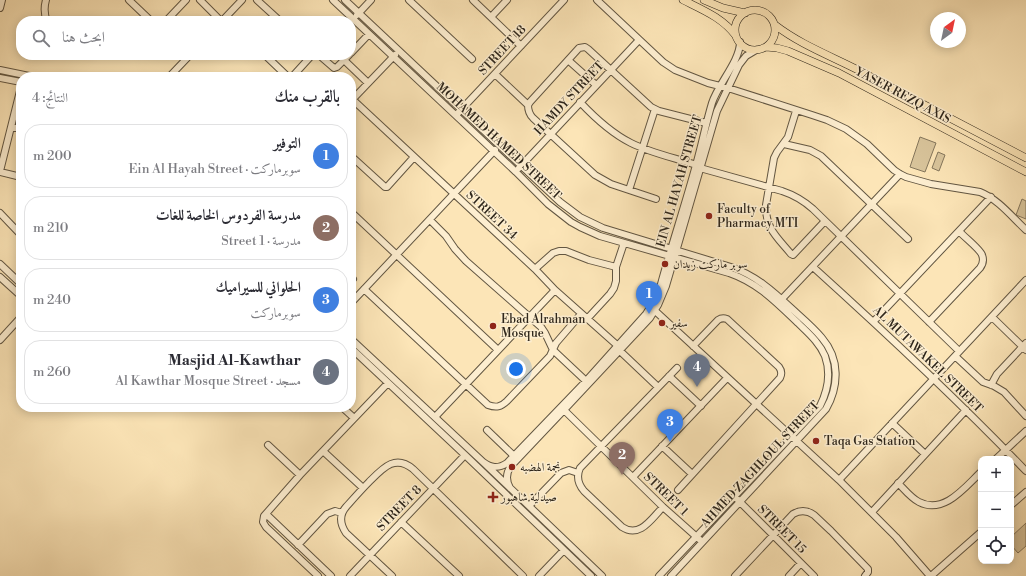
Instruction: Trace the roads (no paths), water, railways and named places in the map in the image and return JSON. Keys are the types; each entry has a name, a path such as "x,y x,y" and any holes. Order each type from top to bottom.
{"main road":[{"path":"683,0 719,19 728,26 738,39 745,47 756,50 766,47 774,39 775,25 771,18 762,12 755,10 745,13 737,21 735,28 738,39"},
{"path":"704,0 723,8 745,13"},
{"name":"YASER REZQ AXIS","path":"775,25 791,37 804,44 859,70 1026,158"},
{"name":"YASER REZQ AXIS","path":"766,47 788,50 839,73 1026,172"}],"street":[{"path":"0,8 2,0"},
{"path":"45,16 44,13 46,0"},
{"path":"129,0 146,16"},
{"path":"171,16 186,0"},
{"path":"200,0 219,16"},
{"path":"228,16 242,0"},
{"path":"257,0 275,16"},
{"name":"MOHAMED HAMED STREET","path":"333,0 350,16"},
{"name":"MOHAMED HAMED STREET","path":"345,0 499,146 573,213 603,228 673,253"},
{"path":"356,16 371,0"},
{"path":"409,0 472,59"},
{"path":"473,0 521,46"},
{"path":"491,17 508,0"},
{"name":"STREET 18","path":"456,116 564,0"},
{"path":"597,0 638,40 663,62 675,70 708,83 827,120 846,129 867,144 900,174 931,184 980,192 991,197 1026,230"},
{"name":"MOHAMED HAMED STREET","path":"356,22 548,204 571,222 600,236 624,243 673,253"},
{"path":"356,48 369,34"},
{"name":"EIN AL HAYAH STREET","path":"698,166 706,123 719,86 737,56 739,50 738,39"},
{"name":"HAMDY STREET","path":"516,172 638,40"},
{"path":"656,199 611,184 595,175 530,115 528,105 579,48 585,47 647,104 655,109 706,123"},
{"name":"EIN AL HAYAH STREET","path":"510,488 507,479 511,466 564,410 619,348 646,314 653,309 664,293 673,253 698,166 715,116 742,62 749,54 756,50"},
{"path":"356,96 398,51"},
{"path":"174,72 184,60"},
{"path":"270,60 283,72"},
{"path":"297,72 307,60"},
{"path":"325,60 334,68 344,60 368,83"},
{"path":"568,60 596,85"},
{"path":"0,70 16,73"},
{"path":"495,74 528,105"},
{"path":"0,78 16,81"},
{"path":"580,102 609,129 630,143 698,166 782,191 799,198 813,209 929,322 981,381 1004,392 1026,416"},
{"name":"STREET 34","path":"356,104 535,269 555,290 619,348 658,387"},
{"path":"16,107 0,172 16,176"},
{"path":"629,190 655,109"},
{"path":"796,111 789,134 774,158 766,212 768,223 770,229 792,254 795,254 825,221"},
{"path":"11,128 16,128"},
{"path":"784,144 817,153 908,239"},
{"path":"356,298 499,146"},
{"path":"356,161 385,188 414,157"},
{"path":"780,302 900,174"},
{"path":"874,321 991,197"},
{"path":"0,213 16,230"},
{"path":"356,217 498,350"},
{"path":"430,220 466,261 544,330 553,350 586,381"},
{"path":"929,322 980,268 983,262 981,253 959,231"},
{"path":"587,319 612,291 615,284 616,267 624,243"},
{"path":"535,269 553,253 559,251 566,251 589,260 616,267"},
{"name":"AHMED ZAGHLOUL STREET","path":"659,576 734,497 811,421 824,399 828,382 828,365 822,349 780,302 735,272 673,253"},
{"path":"0,264 16,280"},
{"name":"AL MUTAWAKEL STREET","path":"813,267 874,321 934,378 1026,471"},
{"path":"6,271 0,277 16,291"},
{"path":"839,480 1026,280"},
{"path":"364,290 488,405 492,406 500,406 512,396 548,358 556,342 581,314"},
{"path":"435,417 555,290"},
{"path":"653,309 839,480 934,575 978,535"},
{"path":"991,385 997,374 1025,346 992,317"},
{"path":"678,490 780,378 781,375 779,367 725,318 718,320 694,346"},
{"path":"0,340 16,323"},
{"path":"356,344 602,576"},
{"name":"EIN AL HAYAH STREET","path":"483,462 493,467 500,467 507,463 619,348"},
{"path":"356,353 591,576"},
{"path":"663,507 641,530 626,530 581,487 578,482 578,473 580,468 677,368"},
{"path":"669,376 701,406"},
{"path":"633,477 727,378"},
{"path":"318,576 264,525 263,519 300,475 388,383"},
{"path":"417,410 422,406"},
{"name":"STREET 1","path":"564,410 702,543"},
{"path":"872,512 966,410"},
{"path":"347,412 354,418"},
{"path":"892,423 925,454"},
{"path":"487,430 514,456"},
{"path":"999,456 1026,431"},
{"name":"AHMED ZAGHLOUL STREET","path":"671,576 740,502 794,439"},
{"path":"268,445 300,475"},
{"path":"662,446 692,474"},
{"path":"324,450 363,488"},
{"name":"STREET 8","path":"350,576 465,455"},
{"path":"392,576 346,533 343,529 341,521 342,513 346,506 383,468 396,462 410,466 523,576"},
{"path":"529,506 561,473 569,470 578,473"},
{"path":"898,483 920,503 936,505 952,499 978,475"},
{"path":"1014,502 1026,492"},
{"name":"STREET 15","path":"734,497 814,576"},
{"path":"298,545 327,514 335,511 342,513"},
{"path":"735,576 793,514 804,511 811,513 831,531 868,569 866,575"},
{"path":"266,514 331,576"},
{"path":"401,522 459,576"},
{"path":"546,533 552,528"},
{"path":"539,576 564,550"},
{"path":"789,576 801,563"}],"place":[{"name":"Faculty of Pharmacy MTI","path":"709,216"},
{"name":"سوبر ماركت زيدان","path":"665,264"},
{"name":"التوفير","path":"649,314"},
{"name":"سفير","path":"662,323"},
{"name":"Ebad Alrahman Mosque","path":"493,326"},
{"name":"Masjid Al-Kawthar","path":"697,387"},
{"name":"Taqa Gas Station","path":"816,441"},
{"name":"الحلواني للسيراميك","path":"670,442"},
{"name":"نجمة الهضبه","path":"512,467"},
{"name":"مدرسة الفردوس الخاصة للغات","path":"622,475"},
{"name":"صيدلية شاهبور","path":"493,497"}]}
